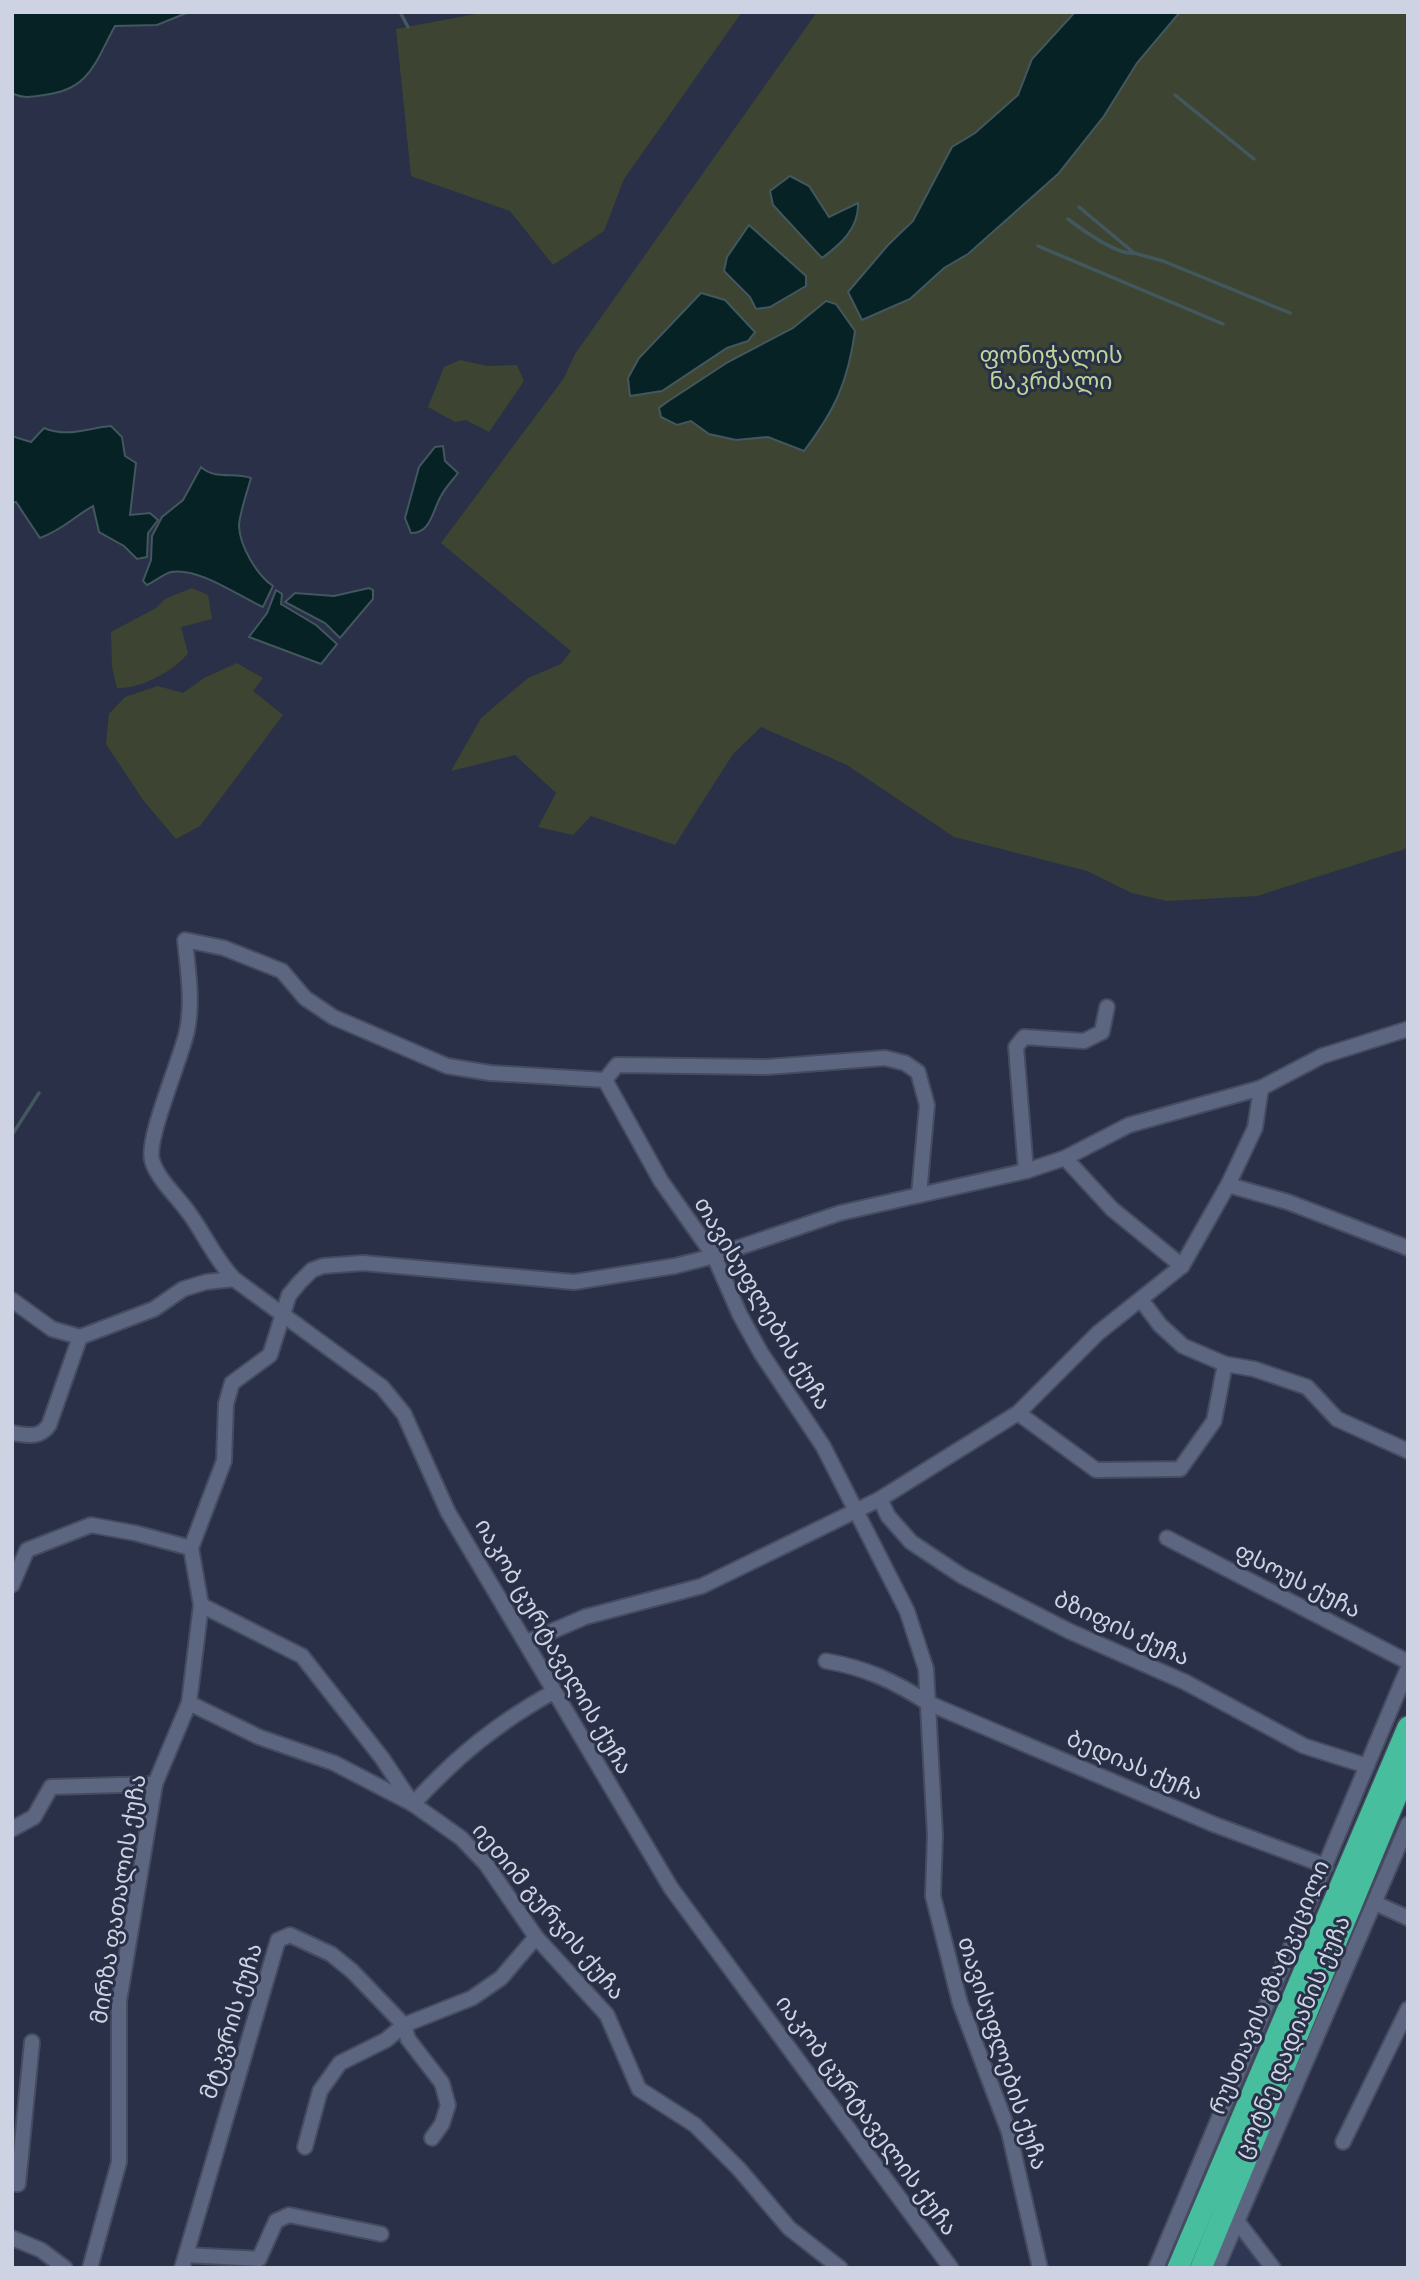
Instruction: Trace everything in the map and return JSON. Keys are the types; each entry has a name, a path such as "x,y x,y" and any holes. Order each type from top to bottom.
{"highway":[{"name":"რუსთავის გზატკეცილი","path":"1178,2268 1408,1727"},
{"name":"რუსთავის გზატკეცილი","path":"1201,2268 1408,1768"}],"street":[{"path":"234,1279 221,1265 191,1215 152,1161 151,1146 188,1028 191,993 185,940 224,948 282,971 305,998 333,1017 447,1066 490,1073 605,1080 617,1065 767,1067 885,1058 905,1063 918,1072 924,1084 927,1104 919,1195"},
{"path":"1026,1171 1016,1047 1024,1037 1084,1041 1102,1032 1107,1007"},
{"path":"12,1585 27,1550 91,1525 191,1548 224,1461 226,1404 232,1383 270,1355 289,1295 312,1270 323,1266 363,1263 574,1282 714,1256 840,1213 1026,1171 1065,1158 1129,1125 1261,1088 1322,1056 1408,1029"},
{"name":"თავისუფლების ქუჩა","path":"605,1080 661,1181 714,1256 740,1315 823,1446 907,1611 926,1669 934,1836 933,1896 960,2003 1009,2132 1040,2268"},
{"path":"527,1642 585,1617 702,1586 880,1499 1018,1413 1098,1333 1142,1301 1182,1266 1228,1185 1255,1128 1261,1088"},
{"path":"1065,1158 1112,1209 1182,1266"},
{"path":"1228,1185 1288,1202 1408,1248"},
{"path":"12,1300 52,1329 79,1338 154,1309 183,1289 206,1282 234,1279"},
{"name":"იაკობ ცურტაველის ქუჩა","path":"234,1279 383,1387 404,1414 448,1512 671,1888 951,2268"},
{"path":"1142,1301 1160,1325 1183,1346 1225,1364 1254,1369 1307,1387 1337,1419 1408,1451"},
{"path":"12,1433 35,1436 44,1432 49,1425 79,1338"},
{"path":"1018,1413 1096,1470 1181,1469 1214,1421 1225,1364"},
{"name":"ბზიფის ქუჩა","path":"880,1499 888,1516 911,1542 962,1576 1069,1631 1185,1682 1304,1746 1367,1766"},
{"name":"ფსოუს ქუჩა","path":"1167,1538 1408,1662"},
{"name":"მირზა ფათალის ქუჩა","path":"90,2268 119,2162 119,2001 155,1784 189,1703 201,1605 191,1548"},
{"name":"იეთიმ გურჯის ქუჩა","path":"201,1605 302,1656 382,1758 413,1804 470,1846 536,1937 607,2015 639,2089 695,2125 739,2169 789,2228 830,2265"},
{"name":"ბედიას ქუჩა","path":"826,1661 861,1667 893,1680 928,1703 1213,1824 1325,1866"},
{"name":"ცოტნე დადიანის ქუჩა","path":"1156,2268 1408,1668"},
{"path":"189,1703 259,1737 334,1763 413,1804 452,1762 481,1737 553,1692"},
{"path":"12,1829 34,1817 51,1787 155,1784"},
{"name":"ცოტნე დადიანის ქუჩა","path":"1217,2268 1408,1824"},
{"path":"1375,1903 1408,1918"},
{"name":"მტკვრის ქუჩა","path":"184,2262 278,1940 290,1935 331,1954 352,1971 404,2025"},
{"path":"305,2147 320,2091 340,2063 386,2040 404,2025 472,1998 501,1978 536,1937"},
{"path":"1343,2142 1408,2009"},
{"path":"404,2025 408,2039 442,2083 448,2105 442,2124 432,2138"},
{"path":"12,2183 18,2184 32,2042"},
{"path":"184,2262 259,2259 276,2221 289,2215 381,2234"},
{"path":"1237,2221 1273,2268"},
{"path":"12,2238 41,2250 65,2268"}],"shaded area":[{"path":"12,12 189,12 157,25 115,26 96,62 81,80 59,92 28,97 12,93"},
{"path":"1075,12 1180,12 1137,63 1104,116 1058,174 968,254 944,268 910,299 862,320 848,292 888,245 913,221 952,147 975,133 1018,95 1032,59"},
{"path":"790,176 809,186 829,217 858,203 858,212 848,235 822,258 773,205 770,191"},
{"path":"749,225 806,276 806,286 770,307 756,309 750,297 724,271 727,257"},
{"path":"701,293 725,300 755,332 748,341 727,348 662,391 630,396 628,378 639,358"},
{"path":"826,301 836,304 855,331 844,381 824,422 804,451 768,437 736,440 709,434 691,421 677,425 661,417 659,408 667,402 728,362 793,328"},
{"path":"111,426 122,437 125,456 136,463 130,515 150,513 158,520 148,533 147,557 137,559 124,546 99,532 93,506 40,538 16,502 12,503 12,436 31,442 44,428 69,432"},
{"path":"443,446 445,461 458,473 438,501 427,525 418,532 411,533 405,518 419,467 435,447"},
{"path":"201,467 218,475 251,478 239,526 242,543 250,560 273,586 263,607 218,583 194,574 171,572 147,585 143,581 151,560 152,536 162,517 183,500"},
{"path":"369,588 373,590 373,599 340,638 325,623 285,602 295,593 334,596"},
{"path":"276,590 282,594 281,604 316,625 337,644 321,664 249,637 267,613"},
{"path":"1242,2233 1270,2268 1228,2268"}],"green space":[{"path":"486,12 742,12 624,179 604,231 553,265 510,211 411,176 396,29"},
{"name":"ფონიჭალის ნაკრძალი","path":"817,12 1408,12 1408,848 1257,896 1167,901 1132,893 1087,871 954,837 847,765 761,727 733,754 675,845 591,816 573,835 538,827 556,793 515,755 451,771 481,718 528,678 561,664 571,651 441,543 564,378 575,354"},
{"path":"460,360 488,366 517,365 524,381 489,432 466,420 455,422 428,407 444,367"},
{"path":"192,588 208,595 212,619 181,627 188,653 156,678 126,688 117,688 112,667 111,632 156,608 165,599"},
{"path":"237,663 263,678 253,691 283,715 200,826 176,839 143,800 106,744 109,714 125,697 158,686 183,693 204,678"}],"waterway":[{"path":"400,12 408,27"},
{"path":"1175,95 1254,159"},
{"path":"1079,207 1134,253 1163,261 1290,313"},
{"path":"1068,219 1109,246 1134,253"},
{"path":"1038,246 1223,324"},
{"path":"12,1135 39,1093"}]}
